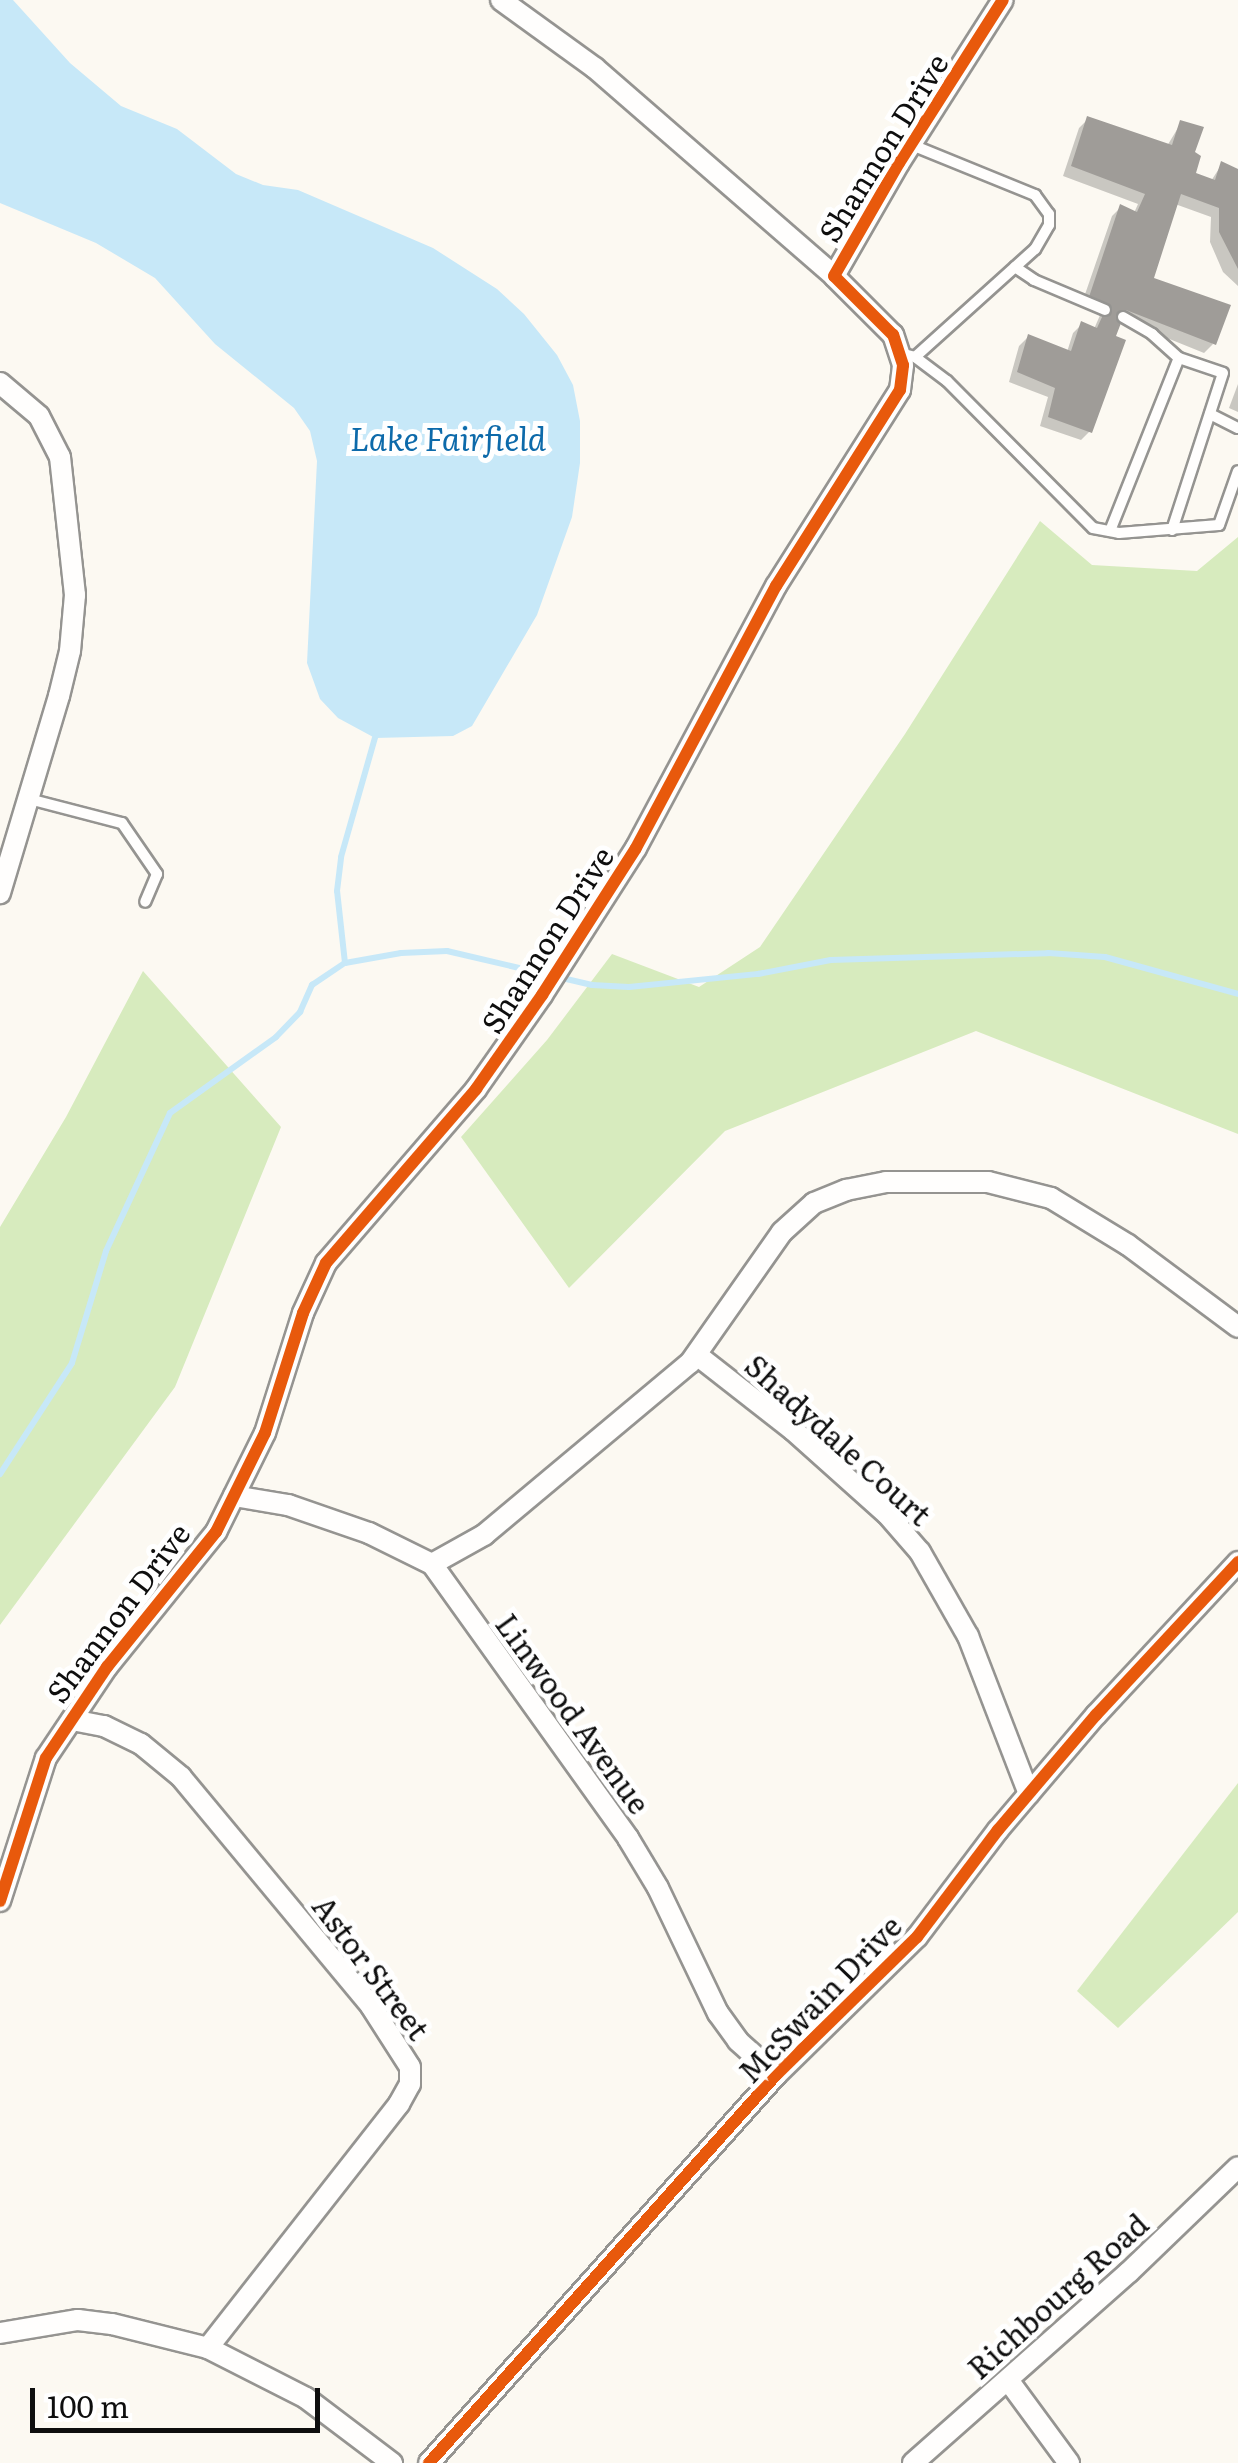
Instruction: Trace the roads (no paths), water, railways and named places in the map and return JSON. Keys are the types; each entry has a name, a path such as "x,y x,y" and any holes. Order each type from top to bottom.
{"street":[{"path":"501,0 596,68 834,276"},
{"name":"Shannon Drive","path":"0,1901 46,1758 107,1667 204,1550 265,1432 303,1313 326,1263 476,1089 542,995 636,848 776,586 892,406 908,355 885,324 834,276 910,144 1004,0"},
{"path":"0,383 38,416 56,444 64,473 74,552 70,651 30,798 2,879"},
{"path":"432,1564 484,1535 697,1355 758,1264 797,1216 831,1195 886,1182 988,1182 1051,1198 1128,1245 1238,1327"},
{"name":"Shadydale Court","path":"697,1355 794,1430 887,1514 920,1552 968,1636 1029,1794"},
{"name":"Linwood Avenue","path":"234,1496 288,1506 369,1532 432,1564 628,1838 658,1888 718,2013 738,2041 776,2075"},
{"name":"McSwain Drive","path":"429,2463 776,2075 916,1937 1029,1794 1238,1562"},
{"name":"Astor Street","path":"72,1720 104,1726 141,1744 182,1777 371,2006 398,2042 412,2076 400,2104 208,2348"},
{"name":"Richbourg Road","path":"912,2463 1183,2223 1238,2167"},
{"path":"0,2332 78,2320 112,2324 208,2348 306,2398 392,2463"},
{"path":"1008,2380 1069,2463"}],"lane":[{"path":"910,144 1035,195 1049,214 1046,235 1015,267 908,355 948,381 1080,519 1110,531 1219,525 1238,471"},
{"path":"1015,267 1034,280 1105,310"},
{"path":"1123,318 1152,334 1179,358 1223,373 1172,530"},
{"path":"1110,531 1179,358"},
{"path":"1210,414 1238,428"},
{"path":"30,798 122,823 157,874 145,902"}],"water":[{"name":"Lake Fairfield","path":"0,0 13,0 70,63 121,106 177,129 236,174 263,185 298,190 433,248 497,289 524,314 557,355 573,385 580,421 580,463 572,517 537,615 472,726 453,736 375,738 338,718 320,699 307,663 317,461 310,431 294,408 215,344 155,278 96,243 0,203"}],"waterway":[{"path":"345,963 337,891 341,857 376,734"},
{"path":"0,1474 72,1363 106,1251 170,1113 276,1037 300,1012 312,985 345,963 401,953 447,951 592,985 629,987 758,974 831,960 1048,953 1105,957 1238,994"}]}
